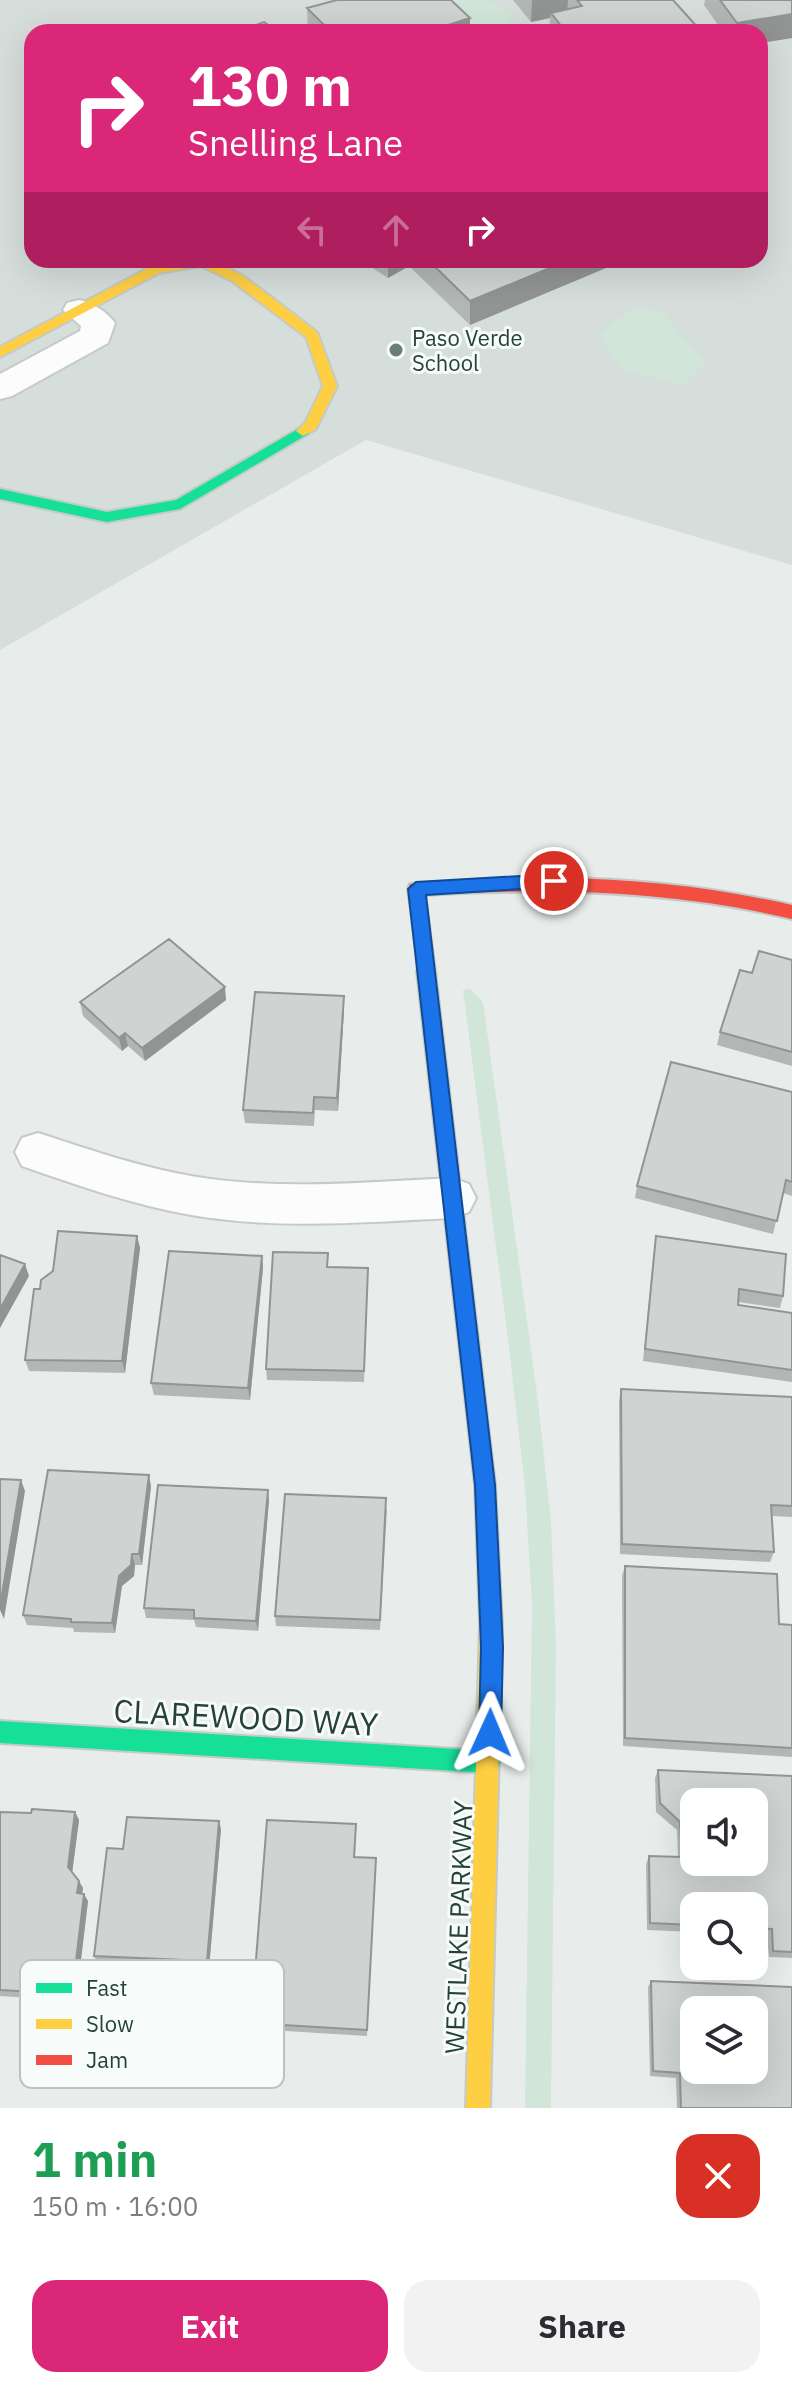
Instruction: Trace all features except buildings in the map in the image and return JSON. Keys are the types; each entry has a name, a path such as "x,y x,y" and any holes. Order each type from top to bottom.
{"street":[{"path":"0,353 155,270 167,268"},
{"path":"0,494 107,517 180,504 311,426 330,386 312,335 237,278 216,268"},
{"path":"0,388 96,336 98,323 79,310"},
{"name":"WESTLAKE PARKWAY","path":"478,2108 492,1647 485,1485 416,889 554,881 643,884 710,893 792,912"},
{"path":"38,1152 143,1185 214,1199 299,1205 453,1198"},
{"name":"CLAREWOOD WAY","path":"0,1732 489,1762"}],"shaded area":[{"name":"Paso Verde School","path":"0,0 792,0 792,565 366,440 0,650"}],"green space":[{"path":"438,0 484,0 514,14 508,24 461,24"},
{"path":"636,307 663,313 705,364 682,385 622,369 599,333"},
{"path":"470,989 483,1002 538,1401 551,1522 556,1645 551,2108 525,2108 532,1604 525,1487 463,990"}],"traffic: fast":[{"path":"0,494 107,517 180,504 303,431"},
{"path":"426,971 485,1485 491,1625"},
{"path":"0,1732 489,1762"}],"traffic: slow":[{"path":"0,353 155,270 167,268"},
{"path":"216,268 237,278 312,335 330,386 311,426 303,431"},
{"path":"478,2108 491,1625"}],"traffic: jam":[{"path":"426,971 416,889 605,885 699,893 792,912"}],"place":[{"name":"Paso Verde School","path":"396,350"}],"route":[{"path":"490,1733 492,1647 485,1485 416,889 554,881"}]}
